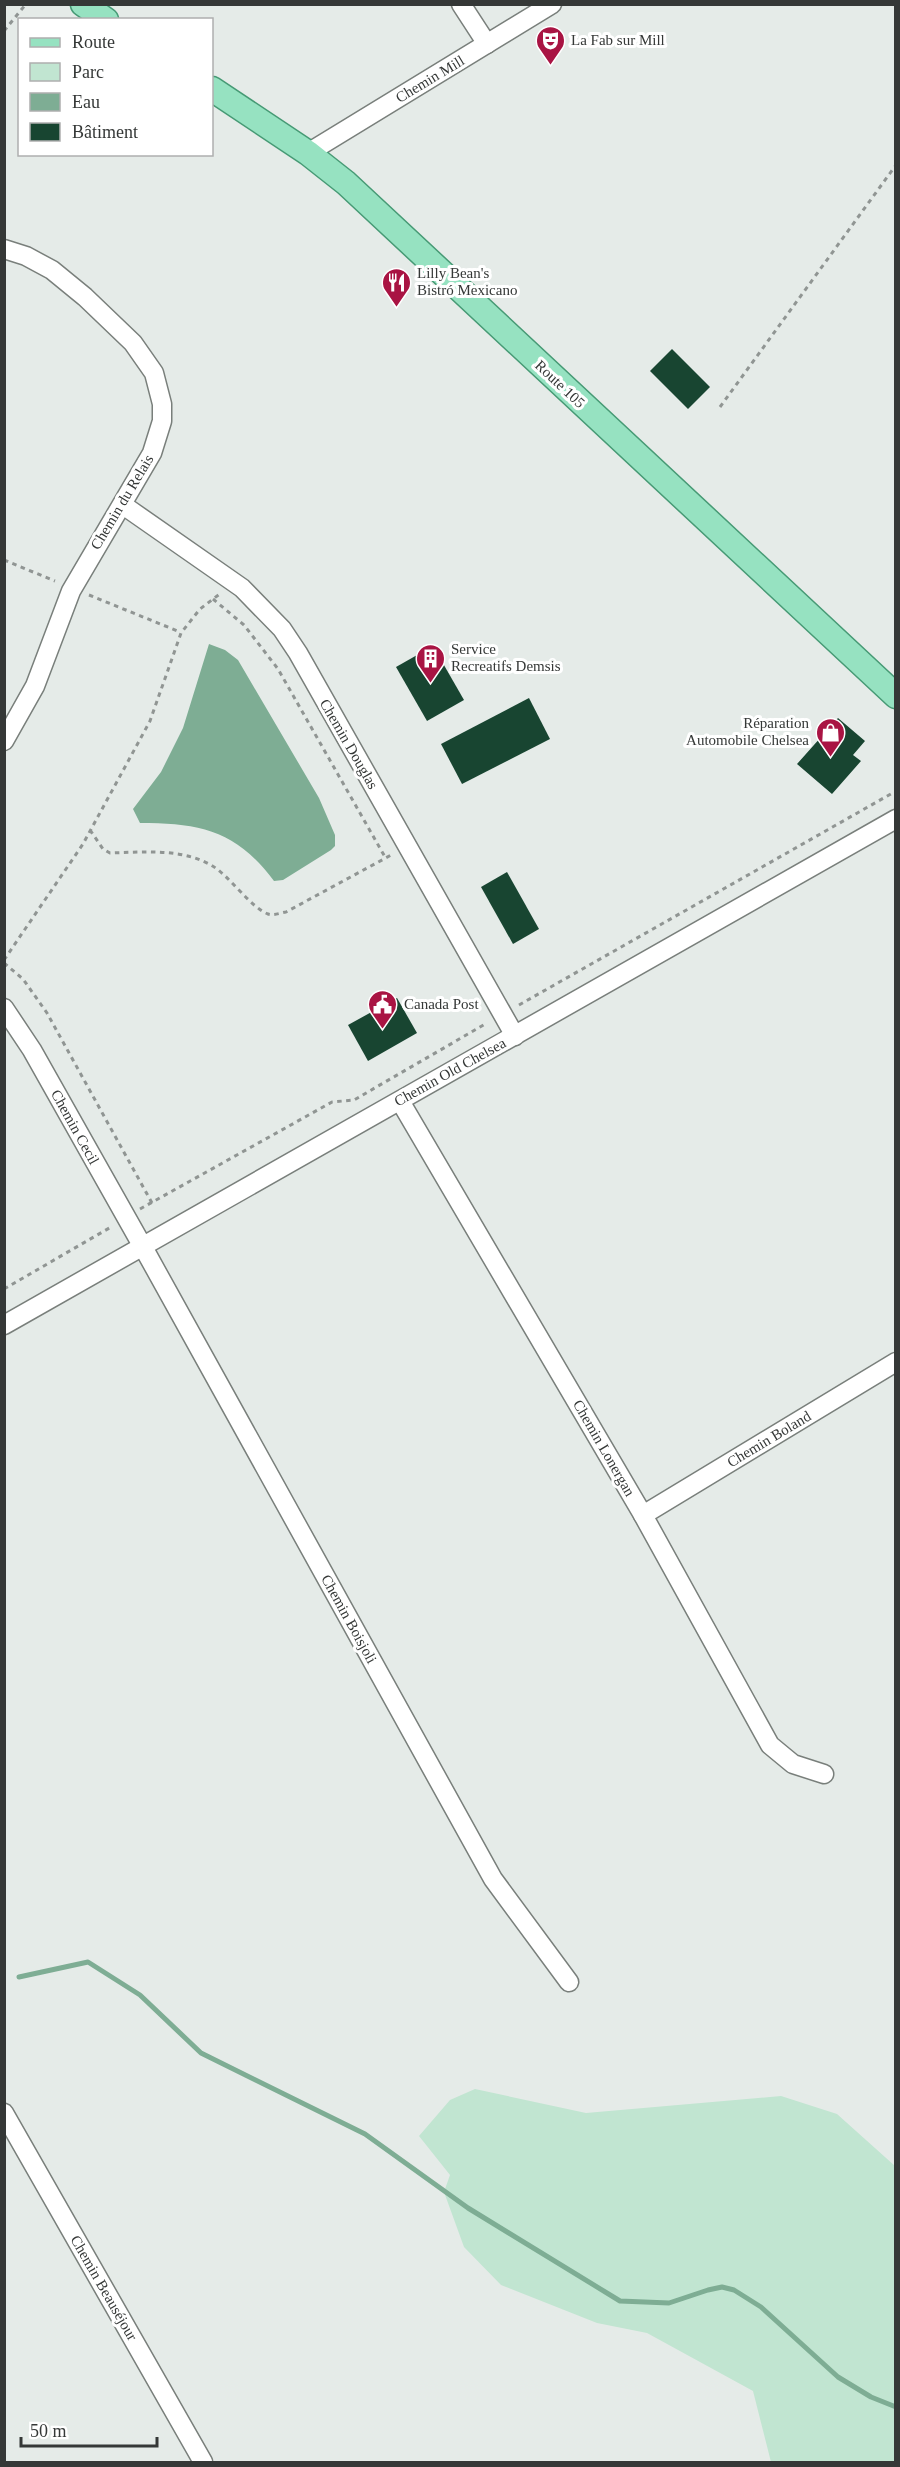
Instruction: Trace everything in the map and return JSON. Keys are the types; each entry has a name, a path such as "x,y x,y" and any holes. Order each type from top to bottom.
{"main road":[{"path":"83,4 103,18"},
{"name":"Route 105","path":"213,90 308,153 346,183 896,696"}],"street":[{"path":"461,4 487,44"},
{"name":"Chemin Mill","path":"308,153 552,4"},
{"name":"Chemin du Relais","path":"4,249 26,256 52,270 85,297 133,343 154,373 162,404 158,437 143,471 73,588 35,686 4,741"},
{"name":"Chemin Douglas","path":"123,505 235,583 266,610 298,653 515,1036"},
{"name":"Chemin Old Chelsea","path":"4,1325 896,819"},
{"name":"Chemin Cecil","path":"4,1008 32,1050 143,1247"},
{"name":"Chemin Lonergan","path":"400,1101 643,1515 770,1745 793,1764 824,1774"},
{"name":"Chemin Boisjoli","path":"143,1247 493,1879 569,1982"},
{"name":"Chemin Boland","path":"643,1515 896,1362"},
{"name":"Chemin Beauséjour","path":"4,2113 203,2463"}],"path":[{"path":"4,31 26,4"},
{"path":"720,407 896,165"},
{"path":"4,560 181,633"},
{"path":"152,1203 47,1013 23,979 4,962 90,830 150,721 181,633 200,609 235,583"},
{"path":"213,599 243,626 278,669 386,857"},
{"path":"4,1289 332,1102 354,1100 896,791"},
{"path":"90,830 103,849 110,853 179,854 212,866 262,910 273,915 286,912 407,846"}],"green space":[{"path":"475,2089 586,2113 781,2096 837,2114 895,2166 895,2462 771,2462 753,2391 647,2333 597,2323 501,2285 464,2247 444,2192 450,2175 419,2136 450,2100"}],"water":[{"path":"209,644 225,650 238,660 319,798 335,835 335,846 331,850 283,880 274,881 260,864 231,840 199,828 140,823 133,809 161,772 183,728"}],"building":[{"path":"672,349 710,387 688,409 650,371"},
{"name":"Service Recreatifs Demsis","path":"433,646 464,700 427,721 396,667"},
{"path":"529,698 550,739 462,784 441,744"},
{"name":"Réparation Automobile Chelsea","path":"838,718 865,741 853,755 861,761 832,794 797,764"},
{"path":"507,872 539,929 513,944 481,887"},
{"name":"Canada Post","path":"397,998 417,1033 368,1061 348,1025"}],"waterway":[{"path":"19,1977 88,1962 140,1995 201,2053 365,2134 468,2208 620,2301 669,2303 722,2287 734,2290 761,2307 838,2377 871,2397 896,2407"}],"place":[{"name":"La Fab sur Mill","path":"550,66"},
{"name":"Lilly Bean's Bistró Mexicano","path":"396,308"},
{"name":"Service Recreatifs Demsis","path":"430,684"},
{"name":"Réparation Automobile Chelsea","path":"830,758"},
{"name":"Canada Post","path":"383,1030"}]}
